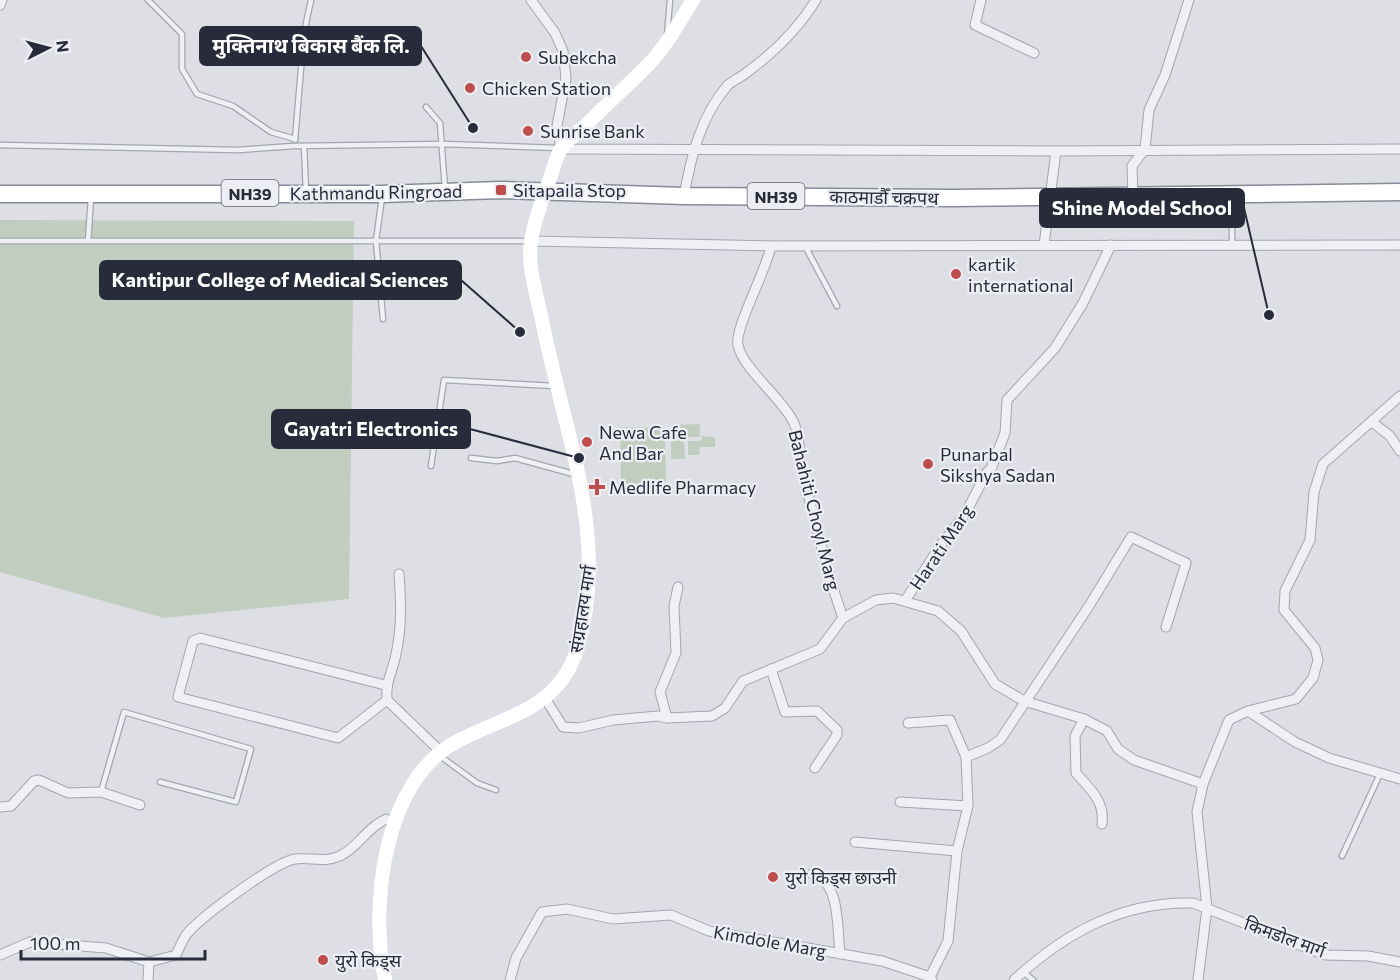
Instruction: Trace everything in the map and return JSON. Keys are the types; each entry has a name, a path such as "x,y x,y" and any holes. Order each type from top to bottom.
{"highway":[{"name":"Kathmandu Ringroad","path":"0,194 91,192 382,194 501,190"},
{"name":"काठमाडाैँ चक्रपथ","path":"501,190 684,196 1051,195"},
{"name":"NH39","path":"1051,195 1400,192"}],"main road":[{"path":"561,148 650,63 693,0"},
{"name":"संग्रहालय मार्ग","path":"385,980 378,919 382,880 395,823 408,793 439,753 470,736 514,718 545,698 559,685 572,665 583,627 590,576 591,543 579,475 556,387 531,267 531,241 561,148"}],"street":[{"path":"0,5 2,0"},
{"path":"531,0 555,33 563,51 567,78 557,126 561,148 692,151 1056,152 1145,149 1335,151 1400,148"},
{"path":"684,196 692,151 702,127 728,86 747,73 783,40 808,14 816,0"},
{"path":"981,0 975,25 1034,53"},
{"path":"1133,196 1132,166 1145,149 1149,110 1165,75 1189,0"},
{"path":"1044,244 1056,152"},
{"path":"531,241 771,246 1400,245"},
{"name":"Harati Marg","path":"905,601 940,546 964,516 987,472 991,469 1005,433 1007,400 1055,348 1083,303 1110,245"},
{"name":"Bahahiti Choyl Marg","path":"771,246 767,266 741,327 737,344 744,359 794,424 802,468 832,587 843,618"},
{"path":"1198,980 1207,908 1197,812 1203,784 1229,720 1248,711 1296,699 1313,678 1318,660 1316,648 1288,619 1284,610 1286,591 1310,540 1314,492 1323,464 1400,396"},
{"path":"1372,422 1390,436 1400,451"},
{"path":"966,757 1000,740 1089,606 1131,537 1186,563 1166,627"},
{"path":"399,574 402,613 396,656 385,685 387,700 439,753"},
{"path":"667,718 660,692 676,653 674,606 678,587"},
{"path":"545,698 563,727 579,728 613,720 658,716 667,718 712,717 724,708 743,681 820,649 843,618 876,600 893,598 938,611 961,632 995,684 1024,701 1083,719 1107,731 1118,749 1134,760 1203,784"},
{"path":"385,685 200,638 193,641 178,697 338,738 387,700"},
{"path":"771,669 785,712 817,711 837,730 837,735 815,768"},
{"path":"1248,711 1295,742 1329,758 1400,779"},
{"path":"1083,719 1076,736 1076,773 1099,798 1103,815 1102,824"},
{"path":"908,723 950,720 966,757 968,806 957,851 948,941 931,979"},
{"path":"0,807 11,806 34,781 39,780 68,793 101,792 140,805"},
{"path":"900,802 968,806"},
{"path":"0,955 30,942 106,948 149,962 176,955 187,934 259,876 297,859 312,861 337,857 353,849 371,826 386,819 395,823"},
{"path":"855,842 957,851"},
{"path":"812,874 827,882 834,898 840,954"},
{"path":"1014,980 1075,932 1129,909 1174,902 1193,903 1207,908"},
{"name":"किमडोल मार्ग","path":"1207,908 1325,955 1368,956 1400,962"},
{"name":"Kimdole Marg","path":"510,980 516,958 542,912 567,909 613,919 671,915 709,931 765,943 882,962 931,979"},
{"path":"148,980 149,962"}],"lane":[{"path":"148,0 182,34 182,69 197,93 233,106 271,132 295,139"},
{"path":"294,146 304,33 311,0"},
{"path":"667,40 670,0"},
{"path":"426,108 440,123 446,191"},
{"path":"0,145 238,150 294,146 442,144 561,148"},
{"path":"304,146 306,194"},
{"path":"88,241 91,192"},
{"path":"382,194 376,241 383,319"},
{"path":"1232,194 1232,245"},
{"path":"0,241 531,241"},
{"path":"806,246 837,306"},
{"path":"431,466 444,380 556,387"},
{"path":"471,458 497,461 515,458 579,475"},
{"path":"101,792 124,712 251,749 236,802 160,782"},
{"path":"439,753 477,783 496,790"},
{"path":"1342,856 1381,772"},
{"path":"1023,972 1034,980"}],"green space":[{"path":"0,220 354,221 349,599 164,618 0,572"},
{"path":"700,424 700,437 672,437 672,425"},
{"path":"620,427 665,428 666,484 621,485"},
{"path":"702,436 715,437 715,447 700,447 699,455 688,455 688,441 701,441"},
{"path":"671,440 684,441 685,459 671,459"}],"place":[{"name":"Subekcha","path":"526,57"},
{"name":"Chicken Station","path":"470,88"},
{"name":"मुक्तिनाथ बिकास बैंक लि.","path":"473,128"},
{"name":"Sunrise Bank","path":"528,131"},
{"name":"Sitapaila Stop","path":"501,190"},
{"name":"kartik international","path":"956,274"},
{"name":"Shine Model School","path":"1269,315"},
{"name":"Kantipur College of Medical Sciences","path":"520,332"},
{"name":"Newa Cafe And Bar","path":"587,442"},
{"name":"Gayatri Electronics","path":"579,458"},
{"name":"Punarbal Sikshya Sadan","path":"928,464"},
{"name":"Medlife Pharmacy","path":"597,487"},
{"name":"युरो किड्स छाउनी","path":"773,877"},
{"name":"युरो किड्स","path":"323,960"}]}
